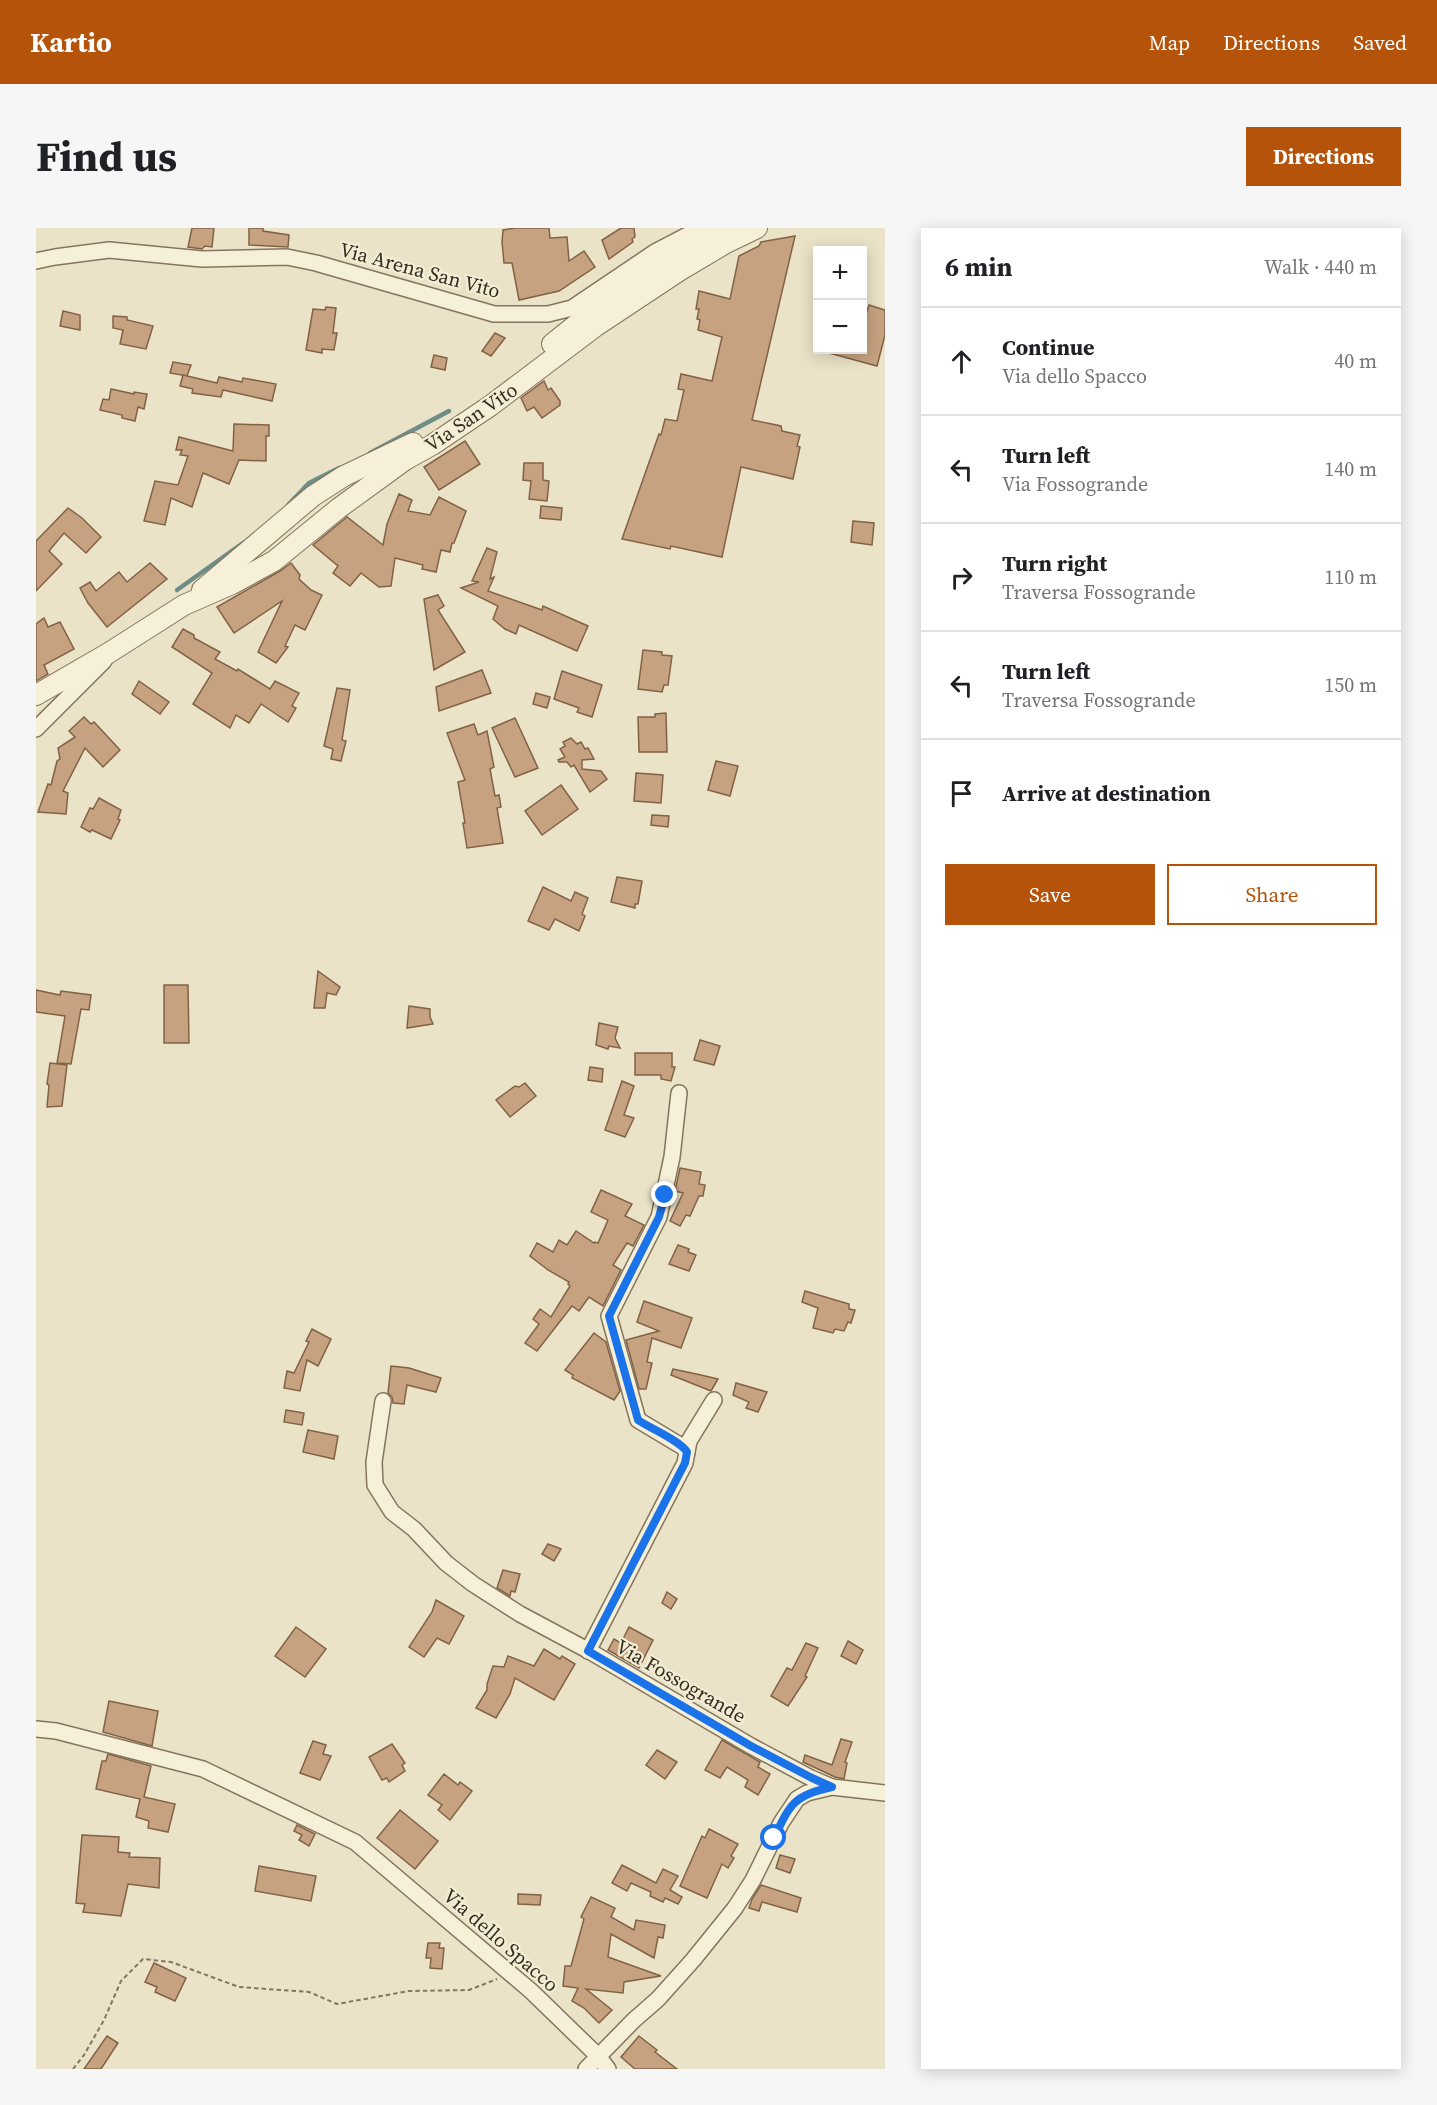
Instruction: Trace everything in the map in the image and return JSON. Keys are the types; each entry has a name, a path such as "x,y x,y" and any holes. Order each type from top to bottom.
{"street":[{"name":"Via Arena San Vito","path":"36,261 109,250 202,259 286,257 316,263 494,314 548,314 572,308 655,252 700,228"},
{"name":"Via San Vito","path":"36,695 184,605 313,496 344,476 423,437 455,417 518,372 583,318 636,280 691,243 723,228"},
{"name":"Via San Vito","path":"184,605 232,584 274,561 339,508 405,460 432,445 490,406 596,326 679,271 726,243 757,228"},
{"path":"36,729 119,646"},
{"path":"679,1093 672,1157 659,1217 609,1316 638,1420 683,1447 687,1452"},
{"path":"588,1651 685,1463 689,1441 714,1400"},
{"name":"Via Fossogrande","path":"383,1401 374,1462 375,1485 392,1512 414,1529 446,1563 473,1584 520,1614 751,1746 812,1778 832,1787 885,1793"},
{"name":"Via dello Spacco","path":"36,1729 56,1731 203,1769 356,1842 511,1974 598,2056 608,2069"},
{"path":"586,2069 665,1991 735,1908 757,1873 781,1823 797,1799 807,1793 832,1787"}],"path":[{"path":"73,2069 84,2055 104,2020 122,1981 143,1959 171,1962 239,1987 309,1992 337,2004 409,1991 469,1990 511,1974"}],"building":[{"path":"192,228 214,228 212,247 205,246 202,249 188,247"},
{"path":"249,228 263,228 263,231 289,235 288,247 249,245"},
{"path":"549,228 550,238 567,237 569,261 584,251 595,267 559,291 519,300 512,263 504,263 502,242 503,230"},
{"path":"621,228 634,228 635,237 632,239 633,242 609,259 602,240"},
{"path":"795,236 752,420 781,426 782,431 800,435 797,446 800,447 793,479 741,467 722,557 622,539 665,419 677,421 684,390 678,389 681,374 712,381 722,337 698,330 699,309 696,309 699,291 730,299 739,256 759,246 761,242"},
{"path":"869,305 885,310 885,335 877,366 833,354 867,354"},
{"path":"326,307 336,308 333,333 337,333 334,350 322,349 322,353 306,350 313,309 325,310"},
{"path":"63,311 80,315 80,330 60,326"},
{"path":"113,316 127,317 127,320 153,326 146,349 120,344 123,330 113,328"},
{"path":"495,333 505,338 491,356 482,351"},
{"path":"434,355 447,358 445,370 431,367"},
{"path":"173,362 191,365 187,376 170,373"},
{"path":"183,375 217,383 219,377 242,382 243,378 276,384 272,401 223,390 221,397 192,393 193,389 180,386"},
{"path":"544,381 548,390 551,388 560,401 560,405 542,418 534,407 527,411 521,398"},
{"path":"111,389 147,394 144,409 138,407 135,421 122,418 122,415 100,410 103,399 109,400"},
{"path":"234,424 269,425 269,436 266,436 266,461 239,460 229,484 203,473 192,507 171,498 165,525 144,521 155,481 178,485 188,456 180,455 182,450 176,450 179,437 233,451"},
{"path":"465,441 480,464 439,490 424,467"},
{"path":"524,463 543,463 543,480 549,481 547,501 529,499 531,481 523,480"},
{"path":"399,494 412,500 408,511 430,515 439,497 466,511 450,552 441,550 436,572 422,569 423,565 395,558 391,586 379,587 361,573 350,586 333,573 338,566 313,545 347,517 383,545 387,524"},
{"path":"541,506 562,508 561,520 540,518"},
{"path":"68,508 101,537 86,553 64,533 49,551 62,564 36,591 36,541"},
{"path":"853,521 874,523 872,545 851,542"},
{"path":"487,548 497,552 490,579 494,577 488,591 542,610 543,606 588,626 577,651 519,625 516,634 505,629 493,619 498,606 461,588 479,582 472,581"},
{"path":"150,563 167,579 107,627 88,603 80,588 90,582 96,591 119,572 127,582"},
{"path":"291,563 300,575 299,579 311,590 322,595 305,630 295,625 285,646 288,647 276,663 258,652 282,601 234,633 217,607"},
{"path":"438,595 444,606 438,610 465,652 434,670 424,599"},
{"path":"44,618 48,627 60,622 74,649 44,665 48,674 36,681 36,624"},
{"path":"183,629 194,635 194,638 220,652 215,659 237,671 238,669 270,689 275,681 299,693 292,706 296,708 288,722 261,704 249,723 236,715 230,728 193,704 212,673 172,647"},
{"path":"643,650 662,652 662,655 672,656 668,685 664,685 662,692 638,689"},
{"path":"482,670 491,693 439,711 436,687"},
{"path":"562,671 602,685 592,717 577,712 579,708 554,699"},
{"path":"139,681 169,702 160,714 132,694"},
{"path":"337,688 350,690 342,740 346,741 341,761 331,759 333,749 324,746"},
{"path":"536,693 550,697 547,708 533,704"},
{"path":"666,713 667,752 639,752 638,717 655,717 655,714"},
{"path":"84,717 91,724 94,722 120,750 103,767 85,748 63,791 68,793 66,814 38,812 48,784 51,785 57,761 60,759 58,748 75,737 69,731"},
{"path":"515,718 538,768 515,777 492,728"},
{"path":"474,724 478,735 487,731 494,767 490,769 495,796 499,795 501,807 497,808 503,843 467,848 458,782 465,780 447,733"},
{"path":"571,738 577,744 581,742 585,749 588,748 594,759 582,760 582,769 601,771 607,779 590,792 574,765 571,767 567,762 558,760 565,757 560,749 565,746 563,742"},
{"path":"716,761 738,766 730,796 708,790"},
{"path":"636,773 663,775 661,803 634,801"},
{"path":"561,785 578,809 542,835 525,811"},
{"path":"99,798 121,810 118,819 120,820 111,839 81,827 90,808 93,809"},
{"path":"652,815 669,816 668,827 651,825"},
{"path":"617,877 642,881 638,904 635,904 635,908 611,902"},
{"path":"543,887 571,901 575,892 588,898 582,914 585,916 579,931 555,919 549,930 528,921"},
{"path":"318,971 340,987 336,995 327,993 325,1008 314,1008"},
{"path":"164,985 188,985 189,1043 164,1043"},
{"path":"36,990 60,995 61,991 91,995 89,1010 81,1009 71,1064 57,1063 65,1016 36,1012"},
{"path":"409,1006 430,1009 433,1024 407,1028"},
{"path":"599,1023 618,1027 615,1038 620,1048 609,1046 608,1049 596,1045"},
{"path":"700,1040 720,1046 714,1065 694,1060"},
{"path":"635,1053 672,1053 672,1067 675,1067 671,1081 661,1079 661,1075 635,1075"},
{"path":"50,1063 67,1065 62,1106 47,1107"},
{"path":"590,1067 603,1069 602,1082 588,1080"},
{"path":"622,1081 634,1086 624,1115 634,1118 625,1137 605,1130"},
{"path":"525,1083 536,1096 510,1117 496,1100 515,1086 519,1087"},
{"path":"680,1168 701,1172 699,1184 705,1185 703,1196 699,1196 690,1216 686,1215 680,1226 670,1221 683,1193 675,1191"},
{"path":"601,1190 632,1204 625,1216 644,1225 633,1246 627,1243 613,1265 621,1270 603,1306 589,1297 579,1311 572,1306 537,1351 525,1343 539,1324 533,1319 540,1309 551,1317 570,1286 569,1282 530,1256 537,1243 553,1252 559,1240 567,1245 576,1231 594,1243 598,1243 608,1220 591,1212"},
{"path":"678,1245 689,1249 688,1252 696,1255 689,1271 669,1264"},
{"path":"805,1291 849,1304 849,1309 855,1310 851,1323 848,1322 844,1331 835,1329 833,1333 813,1328 818,1308 802,1302"},
{"path":"644,1301 692,1318 681,1348 652,1338 647,1362 652,1363 646,1389 639,1389 626,1340 659,1331 637,1322"},
{"path":"312,1329 331,1339 318,1366 307,1360 300,1391 284,1388 287,1371 294,1373 309,1342 306,1341"},
{"path":"594,1333 606,1342 620,1391 614,1400 572,1378 573,1375 565,1370"},
{"path":"391,1366 409,1368 441,1378 436,1392 407,1385 404,1404 393,1403 388,1393"},
{"path":"673,1369 718,1379 711,1391 671,1375"},
{"path":"736,1383 767,1392 758,1412 746,1408 749,1402 733,1395"},
{"path":"286,1410 304,1413 302,1425 284,1422"},
{"path":"308,1430 338,1436 334,1459 303,1452"},
{"path":"548,1544 561,1549 554,1561 542,1554"},
{"path":"503,1570 520,1574 515,1592 511,1591 510,1596 497,1588"},
{"path":"667,1592 677,1599 671,1609 662,1603"},
{"path":"436,1600 464,1616 449,1644 437,1638 424,1657 409,1647 432,1612"},
{"path":"296,1627 326,1649 305,1677 275,1656"},
{"path":"629,1627 653,1640 639,1668 608,1650 614,1639 621,1643"},
{"path":"848,1641 863,1650 856,1664 841,1656"},
{"path":"806,1643 818,1648 805,1676 807,1677 788,1706 771,1696 787,1668 792,1670"},
{"path":"544,1649 560,1659 562,1656 575,1664 554,1700 515,1678 510,1694 496,1718 476,1708 487,1690 493,1666 504,1667 508,1656 534,1666"},
{"path":"109,1701 158,1711 152,1746 103,1732"},
{"path":"841,1739 852,1742 845,1762 847,1763 844,1779 803,1762 805,1755 832,1765"},
{"path":"722,1740 760,1762 758,1767 770,1774 758,1795 745,1787 748,1780 727,1767 720,1778 705,1770"},
{"path":"313,1741 326,1745 323,1754 331,1756 320,1780 300,1773"},
{"path":"392,1744 405,1763 402,1765 405,1771 389,1782 387,1778 382,1780 369,1757"},
{"path":"657,1750 677,1762 665,1779 646,1765"},
{"path":"108,1754 151,1766 144,1797 175,1804 168,1832 148,1828 149,1821 136,1817 140,1799 96,1789 102,1761 106,1761"},
{"path":"444,1774 458,1785 460,1782 472,1791 450,1820 438,1810 442,1805 428,1795"},
{"path":"400,1810 438,1841 415,1869 377,1838"},
{"path":"297,1825 315,1834 309,1846 299,1840 302,1835 294,1831"},
{"path":"709,1829 738,1844 731,1856 734,1858 728,1868 722,1864 707,1898 680,1886 702,1836 705,1838"},
{"path":"82,1835 119,1837 118,1852 130,1853 129,1857 160,1858 159,1888 128,1884 121,1916 83,1912 85,1904 76,1903"},
{"path":"780,1855 795,1859 790,1873 776,1868"},
{"path":"622,1865 656,1883 663,1869 678,1876 670,1890 682,1897 678,1904 665,1898 663,1902 650,1896 651,1892 631,1883 627,1891 612,1883"},
{"path":"259,1866 316,1876 311,1901 255,1891"},
{"path":"761,1885 801,1898 797,1912 762,1902 759,1911 749,1908"},
{"path":"518,1894 541,1895 540,1905 518,1904"},
{"path":"591,1897 615,1908 611,1917 634,1930 636,1920 665,1925 663,1938 658,1937 654,1958 611,1934 608,1957 661,1976 624,1982 623,1993 586,1989 612,2010 599,2023 584,2008 572,2001 578,1988 563,1986 565,1966 571,1966 584,1919 581,1917"},
{"path":"428,1943 440,1943 439,1948 444,1948 442,1969 430,1968 431,1958 426,1958"},
{"path":"154,1963 186,1978 175,2001 155,1992 157,1987 145,1982"},
{"path":"107,2036 118,2043 101,2069 84,2069"},
{"path":"639,2036 677,2069 635,2069 621,2057"}],"waterway":[{"path":"370,453 449,411"},
{"path":"288,505 309,483 339,468"},
{"path":"177,590 243,543"}],"route":[{"path":"665,1195 659,1217 609,1316 638,1420 683,1447 687,1452 680,1474 666,1497 588,1651 751,1746 832,1787 807,1793 797,1799 774,1838"}]}
